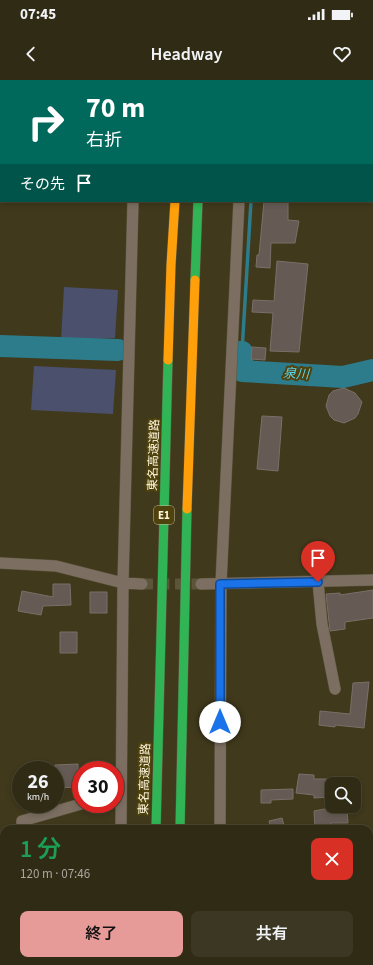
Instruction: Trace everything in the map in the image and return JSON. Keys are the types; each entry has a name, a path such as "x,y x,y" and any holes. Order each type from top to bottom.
{"highway":[{"name":"東名高速道路","path":"156,825 171,265 175,202"},
{"name":"E1","path":"180,825 186,525 198,202"}],"street":[{"path":"119,761 133,202"},
{"path":"220,825 220,584 239,202"},
{"path":"0,564 56,566 123,583 142,584"},
{"path":"202,584 373,580"},
{"path":"318,582 322,624 335,689"},
{"path":"22,825 22,821 72,807"},
{"path":"120,813 121,825"}],"shaded area":[{"path":"64,287 118,290 115,338 61,340"},
{"path":"34,366 116,370 113,414 31,410"}],"building":[{"path":"264,202 288,202 288,220 299,221 295,243 271,243 270,268 256,267 257,255 259,255"},
{"path":"277,261 308,264 299,352 270,351 273,313 252,312 253,300 274,301"},
{"path":"252,347 266,348 265,360 251,359"},
{"path":"344,388 355,393 362,402 355,418 344,423 334,420 330,416 326,406 329,395 333,391"},
{"path":"262,416 282,417 278,471 257,469"},
{"path":"53,584 70,584 71,605 43,606 41,615 18,611 22,591 53,597"},
{"path":"373,590 373,618 345,622 345,629 330,631 326,594 340,593 340,595"},
{"path":"90,592 107,592 107,613 90,613"},
{"path":"60,632 77,632 77,653 60,653"},
{"path":"369,682 364,728 319,725 320,711 350,714 353,683"},
{"path":"72,764 72,787 64,788 64,765"},
{"path":"299,774 314,775 314,779 325,779 325,797 314,798 314,795 296,793"},
{"path":"293,789 293,799 271,800 271,803 261,803 261,790"},
{"path":"325,809 325,813 347,813 348,823 315,825 314,811"},
{"path":"282,818 284,825 270,825 269,821"}],"waterway":[{"path":"242,352 251,202"},
{"name":"泉川","path":"0,346 118,350"},
{"name":"泉川","path":"237,352 242,352 242,371 343,377 373,370"}],"tunnel":[{"path":"142,584 201,584"}],"traffic: fast":[{"path":"195,280 198,202"},
{"path":"156,825 168,360"},
{"path":"180,825 187,509"}],"traffic: slow":[{"path":"168,360 175,202"},
{"path":"187,509 195,280"}],"route":[{"path":"220,722 220,584 318,582"}]}
